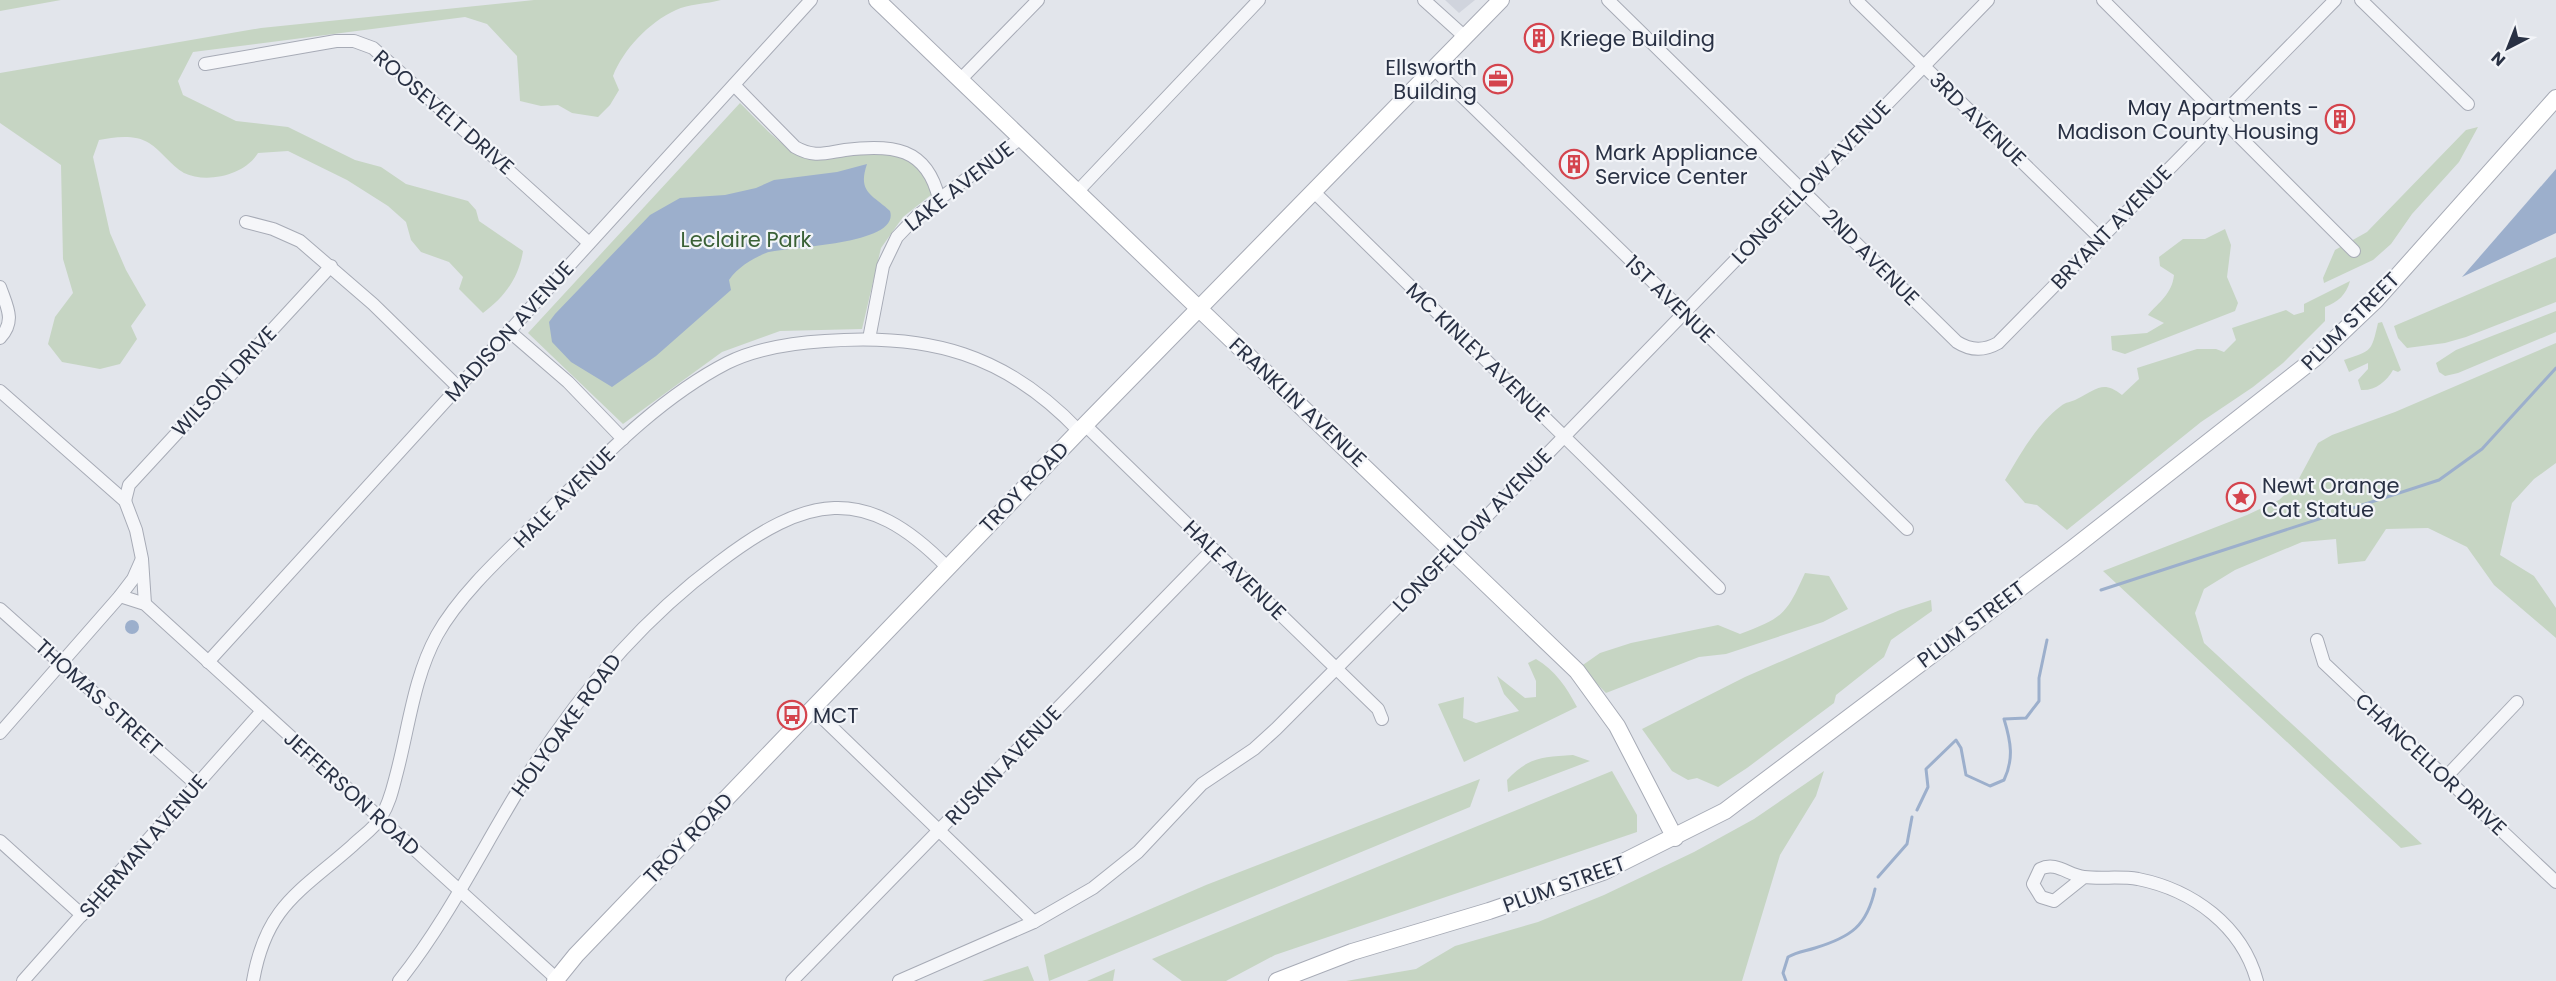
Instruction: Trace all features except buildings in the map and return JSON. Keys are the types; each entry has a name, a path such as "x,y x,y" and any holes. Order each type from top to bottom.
{"main road":[{"name":"FRANKLIN AVENUE","path":"877,0 1563,656 1593,690 1617,726 1676,838"},
{"name":"TROY ROAD","path":"557,980 576,955 947,567 1501,0"},
{"name":"PLUM STREET","path":"1277,981 1352,952 1610,869 1676,838 1725,811 2219,436 2314,359 2376,300 2556,98"}],"street":[{"name":"MADISON AVENUE","path":"208,662 811,0"},
{"path":"960,80 1038,0"},
{"path":"1077,192 1259,0"},
{"path":"1424,0 1465,37"},
{"name":"2ND AVENUE","path":"1608,0 1957,342 1973,349 1986,348"},
{"name":"3RD AVENUE","path":"1856,0 2100,238"},
{"name":"LONGFELLOW AVENUE","path":"899,981 1034,922 1067,905 1117,869 1158,832 1202,784 1254,749 1454,550 1988,0"},
{"path":"2103,0 2354,251"},
{"name":"BRYANT AVENUE","path":"1986,348 1998,343 2219,116 2336,0"},
{"path":"2361,0 2468,104"},
{"name":"ROOSEVELT DRIVE","path":"205,64 336,42 354,41 373,48 589,243"},
{"name":"1ST AVENUE","path":"1434,69 1907,529"},
{"path":"734,85 795,147 805,152 823,155 861,148 883,149 913,155 930,171 939,199"},
{"name":"LAKE AVENUE","path":"869,339 883,266 889,251 906,226 1021,138"},
{"name":"MC KINLEY AVENUE","path":"1313,191 1719,588"},
{"path":"246,222 273,229 300,241 331,266 458,387"},
{"name":"WILSON DRIVE","path":"125,501 129,485 331,266"},
{"path":"0,287 11,317 8,330 0,338"},
{"path":"509,331 568,382 623,438"},
{"name":"HALE AVENUE","path":"254,981 261,946 282,908 308,880 342,855 381,819 402,754 420,676 438,633 458,606 623,438 709,374 749,354 812,342 869,339 933,345 976,357 1027,384 1082,428 1213,549 1378,709 1382,719"},
{"path":"0,391 125,501 136,530 142,560 145,604"},
{"name":"HOLYOAKE ROAD","path":"399,981 459,890 544,750 613,658 645,625 704,573 760,532 786,518 806,511 840,508 860,511 906,531 947,567"},
{"name":"RUSKIN AVENUE","path":"792,981 1213,549"},
{"path":"0,733 120,596 133,579 142,560"},
{"name":"JEFFERSON ROAD","path":"120,596 145,604 557,980"},
{"name":"THOMAS STREET","path":"0,609 197,785"},
{"name":"CHANCELLOR DRIVE","path":"2317,640 2324,663 2556,882"},
{"path":"2445,778 2517,702"},
{"path":"812,708 1034,922"},
{"name":"SHERMAN AVENUE","path":"23,981 262,711"},
{"path":"0,841 82,915"},
{"path":"2084,877 2137,879 2159,884 2194,900 2211,911 2235,935 2253,967 2257,981"}],"shaded area":[{"path":"1445,0 1475,0 1459,13"}],"green space":[{"path":"0,0 61,0 0,11"},
{"path":"534,0 721,0 681,8 666,15 647,29 630,47 617,66 613,76 619,90 610,105 598,117 572,113 558,105 541,106 520,101 517,56 487,24 465,17 193,52 178,81 183,95 236,121 288,127 355,160 381,167 406,184 468,201 476,210 479,221 523,251 510,286 483,313 459,289 463,277 449,262 421,252 411,240 406,222 388,206 347,180 288,151 258,153 252,161 235,172 203,178 184,173 154,146 143,140 118,137 99,140 93,157 110,233 126,270 146,305 131,326 137,339 120,364 100,369 62,362 48,344 55,317 73,293 63,259 61,165 0,123 0,73 261,28"},
{"name":"Leclaire Park","path":"740,103 782,144 802,155 826,159 885,153 899,154 912,160 928,179 931,195 903,217 881,248 862,329 780,331 722,352 623,424 528,333"},
{"path":"2478,127 2459,162 2412,214 2391,244 2373,260 2324,283 2323,278 2335,250 2367,232 2466,130"},
{"path":"2225,229 2231,245 2227,277 2238,303 2235,311 2125,354 2112,350 2111,336 2147,333 2164,323 2148,315 2164,297 2173,282 2174,275 2160,266 2159,257 2183,239 2205,239"},
{"path":"2556,257 2556,302 2445,343 2407,348 2398,338 2394,326"},
{"path":"2350,281 2341,297 2325,307 2325,321 2283,363 2253,387 2201,422 2067,530 2037,505 2025,503 2005,480 2037,431 2063,405 2095,389 2105,387 2122,395 2139,379 2137,368 2197,349 2216,349 2224,352 2236,340 2232,328 2286,310 2294,315 2304,312 2304,304"},
{"path":"2556,311 2556,332 2458,373 2445,376 2439,372 2436,363 2456,350"},
{"path":"2382,322 2401,370 2398,372 2393,370 2383,382 2375,387 2361,390 2358,380 2368,369 2368,363 2349,372 2344,360 2369,349 2378,323"},
{"path":"2556,343 2556,463 2534,479 2512,503 2500,555 2534,576 2556,608 2556,638 2494,585 2467,547 2428,528 2386,529 2365,561 2338,564 2336,539 2302,542 2235,570 2204,589 2195,613 2204,643 2422,844 2401,848 2103,571 2247,515 2279,500 2296,484 2318,443 2332,435 2395,412"},
{"path":"1805,573 1829,576 1848,609 1823,622 1726,654 1699,657 1606,693 1580,667 1600,653 1631,643 1718,625 1740,634 1766,624 1787,607"},
{"path":"1931,600 1932,611 1891,640 1884,657 1836,695 1834,703 1718,787 1697,778 1688,780 1672,771 1642,729 1745,677 1900,610"},
{"path":"1536,659 1560,680 1577,707 1464,762 1438,704 1464,697 1463,718 1476,723 1519,711 1504,694 1497,676 1525,698 1536,697 1536,681 1528,663"},
{"path":"1573,755 1590,761 1508,792 1507,780 1529,763 1544,758"},
{"path":"1612,771 1637,815 1637,832 1275,955 1226,981 1182,981 1152,959"},
{"path":"1824,771 1816,796 1780,855 1742,981 1346,981 1416,969 1455,946 1538,922 1604,895 1694,852 1754,819"},
{"path":"1480,779 1470,807 1049,981 1044,955 1206,885"},
{"path":"1028,966 1034,981 982,981"},
{"path":"1115,969 1113,981 1087,981"}],"water":[{"path":"867,164 864,174 865,187 890,211 889,223 878,231 861,238 766,253 751,261 729,280 731,290 656,356 612,387 571,362 552,342 549,322 555,314 650,215 680,198 725,195 756,188 774,180 837,172"},
{"path":"2556,169 2556,233 2462,277"},
{"path":"132,620 137,622 139,627 137,632 132,634 127,632 125,627 127,622"}],"waterway":[{"path":"2101,590 2439,480 2482,449 2556,368"},
{"path":"1917,810 1928,787 1926,769 1956,740 1961,748 1966,775 1990,786 2004,780 2009,765 2010,750 2004,719 2026,718 2039,701 2039,678 2047,640"},
{"path":"1878,877 1907,844 1912,817"},
{"path":"1786,981 1783,973 1788,957 1828,944 1856,928 1872,902 1875,889"}],"place":[{"name":"Kriege Building","path":"1539,38"},
{"name":"Ellsworth Building","path":"1498,79"},
{"name":"May Apartments - Madison County Housing","path":"2340,119"},
{"name":"Mark Appliance Service Center","path":"1574,164"},
{"name":"Newt Orange Cat Statue","path":"2241,497"},
{"name":"MCT","path":"792,715"}]}
